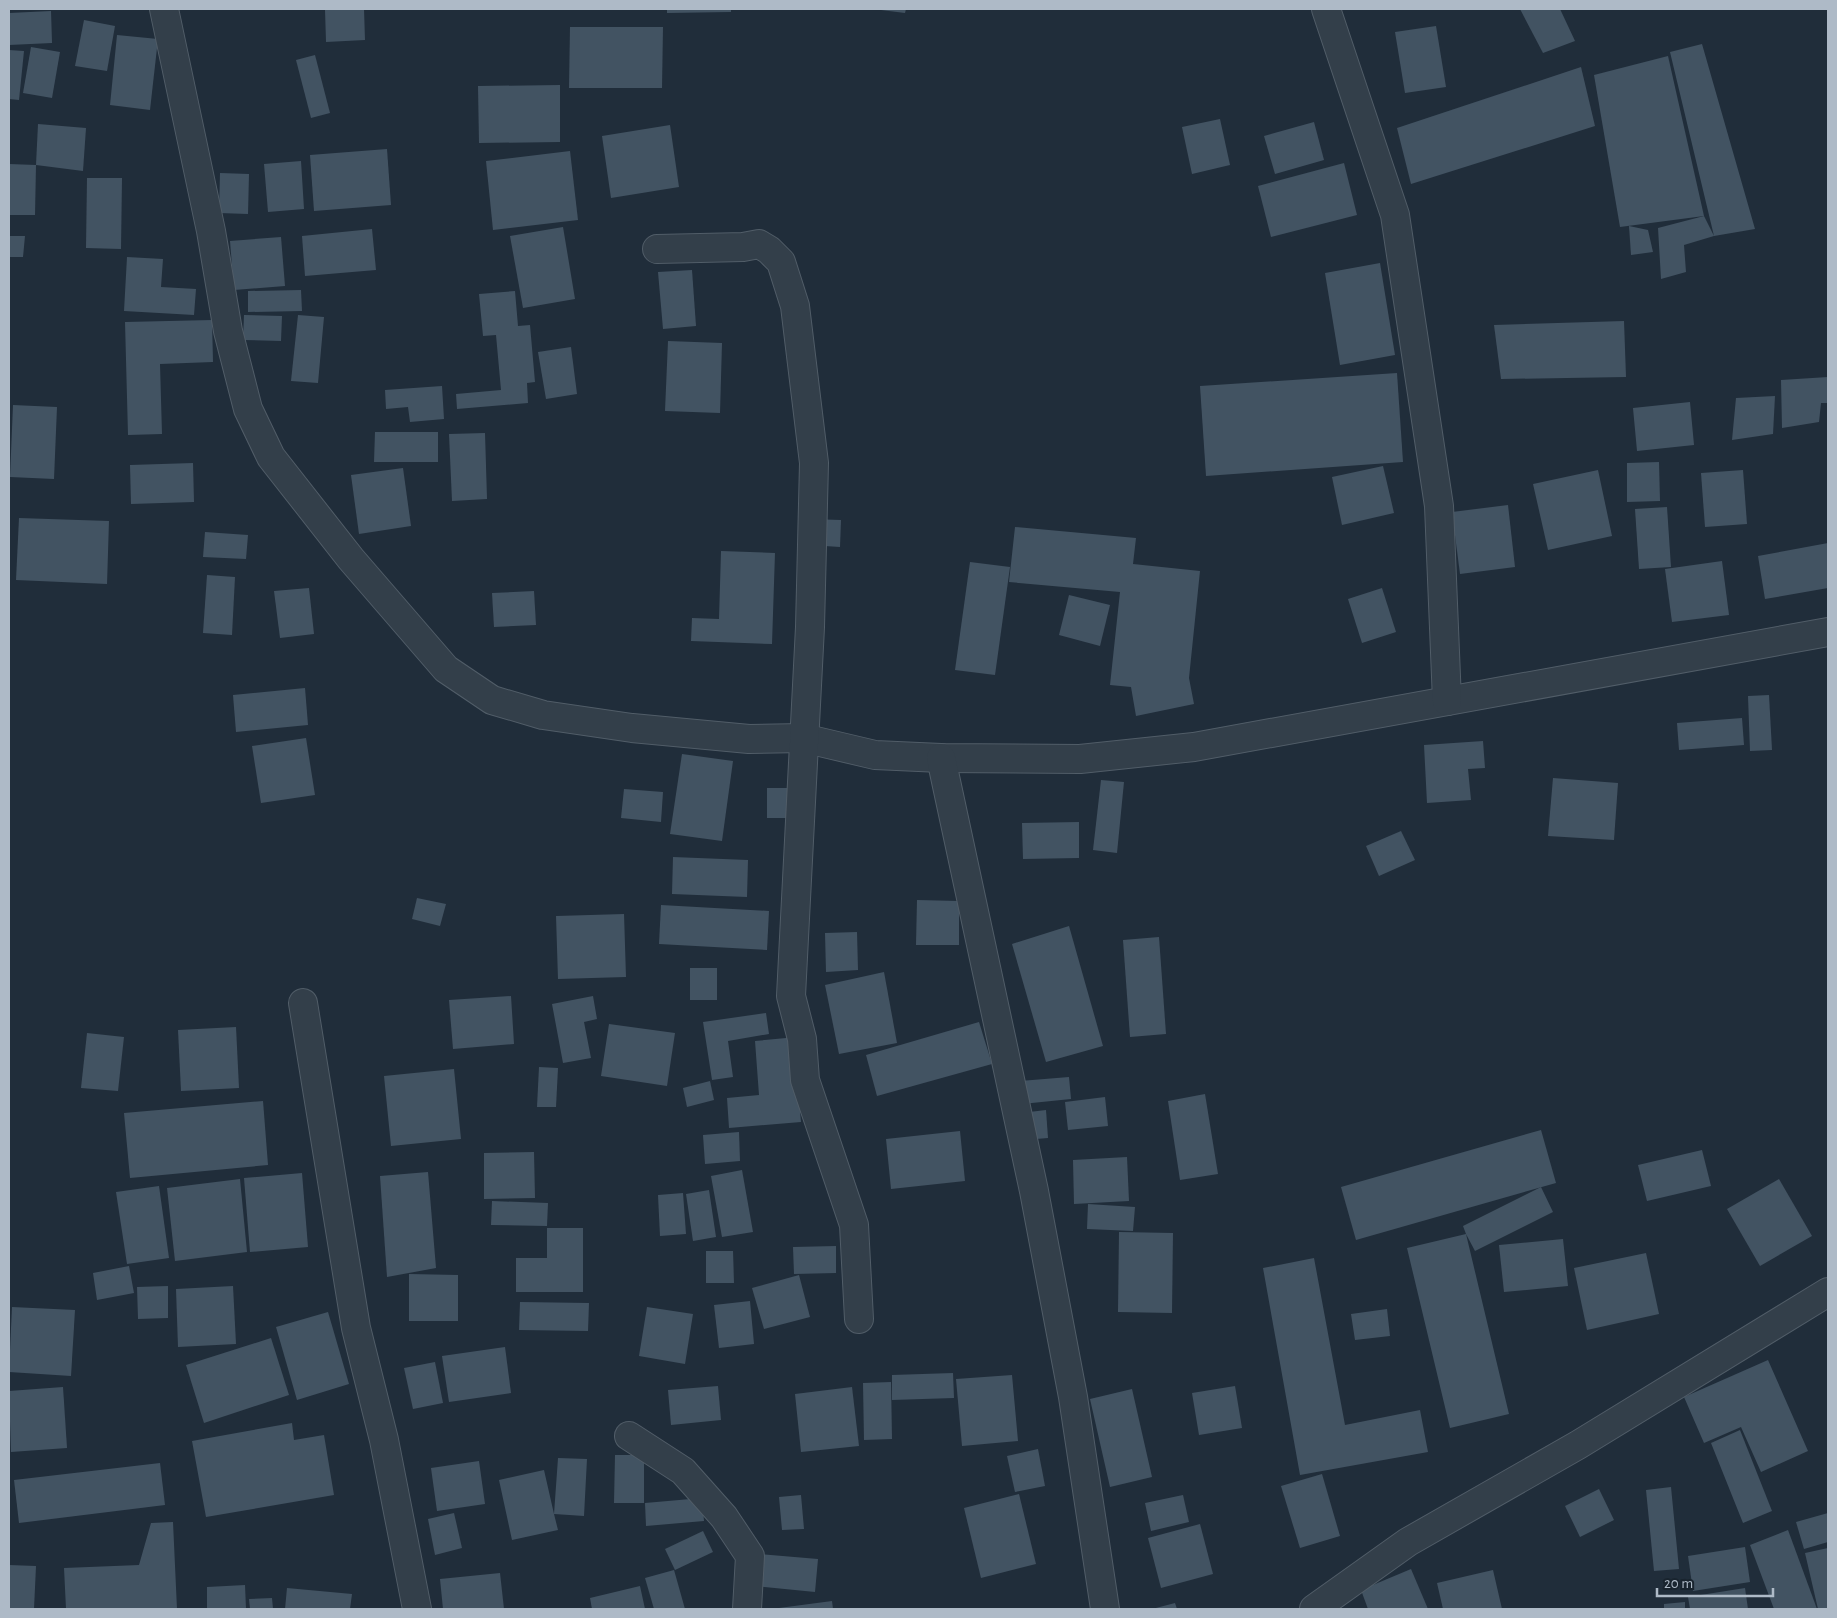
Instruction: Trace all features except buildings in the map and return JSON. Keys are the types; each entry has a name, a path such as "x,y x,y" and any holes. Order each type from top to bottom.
{"street":[{"path":"164,9 211,230 228,331 248,409 271,457 351,559 446,669 492,700 543,714 632,728 739,738 803,738 874,754 941,758 1080,759 1185,748 1828,632"},
{"path":"1326,9 1395,215 1439,506 1447,701"},
{"path":"657,249 743,247 759,244 769,250 781,262 795,306 814,463 810,627 791,996 802,1039 805,1080 854,1225 859,1319"},
{"path":"941,758 1034,1191 1073,1397 1105,1609"},
{"path":"303,1003 356,1328 384,1440 417,1609"},
{"path":"1314,1609 1408,1542 1578,1445 1828,1292"},
{"path":"630,1436 683,1471 724,1517 740,1540 750,1556 747,1609"}]}
